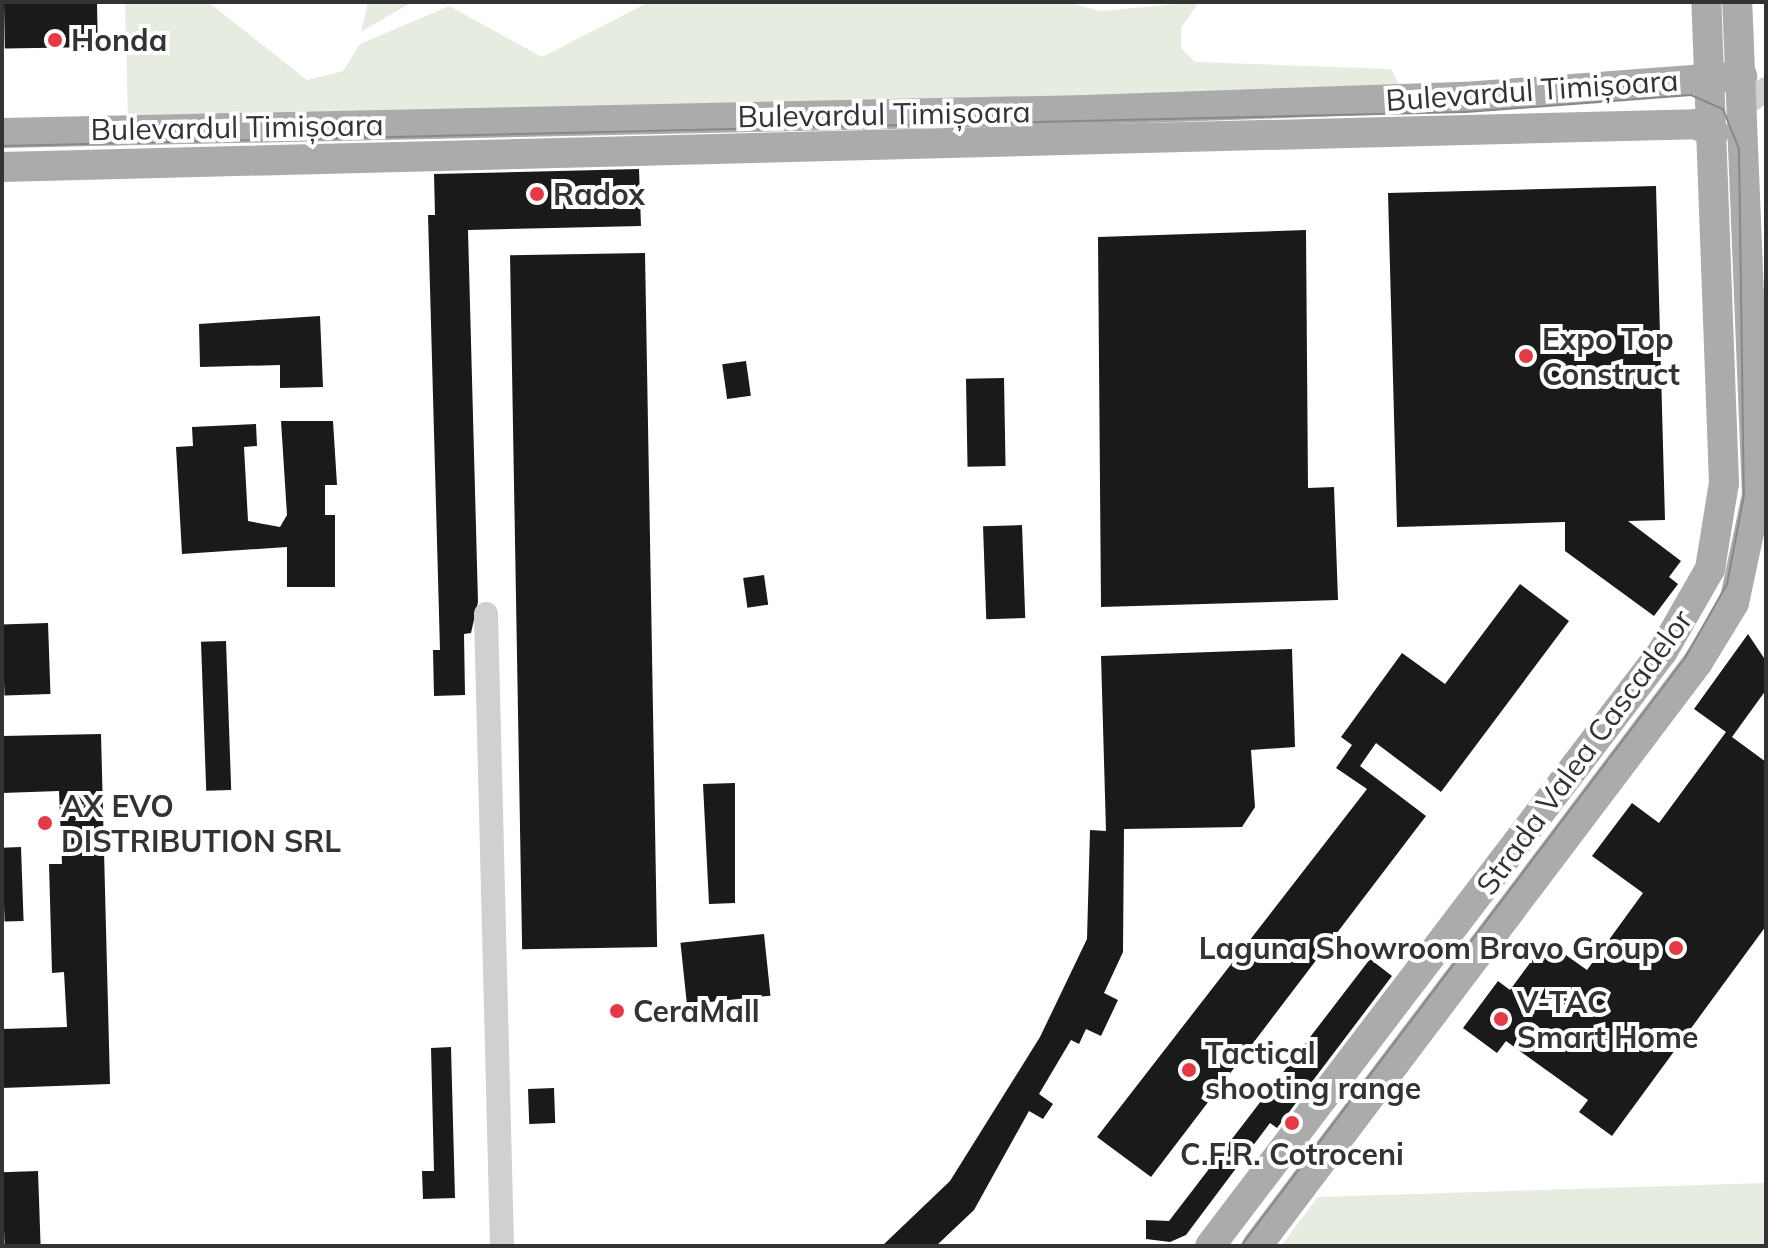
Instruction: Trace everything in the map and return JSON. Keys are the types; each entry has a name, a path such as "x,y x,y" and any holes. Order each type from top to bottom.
{"main road":[{"name":"Strada Valea Cascadelor","path":"1210,1246 1685,620 1710,569 1723,494 1706,2"},
{"name":"Strada Valea Cascadelor","path":"1257,1246 1723,625 1752,545 1757,495 1760,352 1755,86 1737,2"},
{"name":"Bulevardul Timișoara","path":"2,133 1451,97 1711,79 1755,86"},
{"path":"1708,125 1755,86"},
{"path":"488,122 489,155"},
{"name":"Bulevardul Timișoara","path":"2,167 1708,125"},
{"path":"1723,494 1757,495"},
{"path":"1539,815 1566,836"},
{"path":"1426,965 1454,986"}],"lane":[{"path":"657,119 659,153"},
{"path":"486,614 502,1246"}],"shaded area":[{"path":"125,2 208,2 307,80 343,71 360,44 449,6 542,57 649,2 1065,2 1101,11 1199,2 1181,28 1181,48 1195,62 1391,69 1401,88 128,122"},
{"path":"368,2 412,2 361,32"},
{"path":"1766,1183 1766,1246 1281,1246 1318,1197"}],"building":[{"path":"97,2 98,47 5,49 4,4"},
{"path":"639,169 641,226 468,230 478,602 471,633 464,634 465,695 434,696 433,650 440,650 428,215 435,215 434,174"},
{"name":"Expo Top Construct","path":"1656,186 1665,520 1628,521 1681,561 1669,577 1678,584 1654,616 1565,551 1565,522 1397,527 1388,193"},
{"path":"1306,230 1308,488 1334,487 1338,600 1101,607 1098,237"},
{"path":"645,253 657,947 522,949 510,255"},
{"path":"320,316 323,387 280,388 280,365 200,367 199,324"},
{"path":"746,361 751,396 727,399 722,364"},
{"path":"1004,378 1006,466 968,467 966,379"},
{"path":"281,421 333,421 337,485 325,485 325,515 335,515 335,587 287,587 287,547 182,554 176,447 193,446 192,427 256,424 257,446 244,447 248,521 280,527 287,515"},
{"path":"1022,525 1025,618 986,619 983,526"},
{"path":"764,575 768,605 747,608 743,578"},
{"path":"1520,584 1569,621 1441,792 1376,743 1360,766 1426,816 1151,1177 1097,1137 1367,789 1336,768 1352,745 1341,737 1402,653 1445,684"},
{"path":"48,623 50,694 5,696 2,625"},
{"path":"1748,634 1766,661 1766,690 1732,737 1766,762 1766,926 1612,1136 1579,1112 1588,1100 1506,1041 1497,1053 1463,1028 1498,981 1510,990 1546,941 1587,970 1643,893 1592,856 1632,803 1659,823 1726,732 1694,709"},
{"path":"226,641 231,790 206,791 201,642"},
{"path":"1292,649 1295,747 1251,750 1255,807 1242,827 1124,829 1123,952 1104,993 1118,1000 1101,1036 1086,1029 1079,1044 1071,1040 1039,1094 1053,1104 1043,1119 1029,1111 974,1210 936,1246 882,1246 950,1181 1040,1037 1087,939 1090,830 1106,831 1101,656"},
{"path":"101,734 110,1084 2,1088 2,1029 67,1027 64,972 52,973 49,864 62,864 59,791 2,793 2,736"},
{"path":"735,783 735,903 709,904 703,784"},
{"path":"21,847 24,921 5,922 2,848"},
{"path":"764,934 770,996 687,1004 680,943"},
{"path":"1370,959 1392,976 1277,1128 1270,1123 1186,1235 1170,1242 1146,1239 1146,1220 1169,1221"},
{"path":"451,1047 455,1198 423,1199 422,1171 434,1171 431,1048"},
{"path":"554,1088 555,1123 529,1124 528,1089"},
{"path":"38,1171 41,1246 5,1246 2,1172"}],"tram line":[{"path":"2,146 1466,112 1691,95 1723,109 1739,149 1744,495 1727,584 1685,658 1241,1246"}],"place":[{"name":"Honda","path":"55,40"},
{"name":"Radox","path":"537,194"},
{"name":"Expo Top Construct","path":"1526,356"},
{"name":"AX EVO DISTRIBUTION SRL","path":"45,823"},
{"name":"Laguna Showroom Bravo Group","path":"1676,948"},
{"name":"CeraMall","path":"617,1011"},
{"name":"V-TAC Smart Home","path":"1501,1019"},
{"name":"Tactical shooting range","path":"1189,1070"},
{"name":"C.F.R. Cotroceni","path":"1292,1123"}]}
